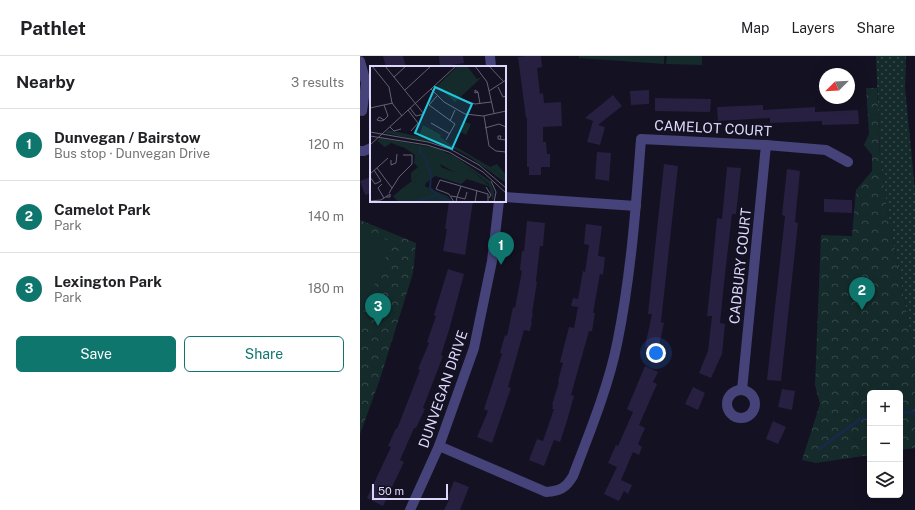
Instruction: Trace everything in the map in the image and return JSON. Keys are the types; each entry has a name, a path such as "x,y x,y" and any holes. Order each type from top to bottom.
{"street":[{"path":"490,56 491,66"},
{"path":"360,61 366,83 364,112"},
{"name":"CAMELOT COURT","path":"636,206 641,139 766,145 826,150 848,162"},
{"name":"CADBURY COURT","path":"742,390 766,145"},
{"path":"360,151 370,148"},
{"path":"439,446 546,492 555,492 568,485 596,417 617,344 628,283 636,206 506,197"},
{"name":"DUNVEGAN DRIVE","path":"410,510 439,446 474,348 492,261 499,202"}],"green space":[{"path":"579,56 664,56 664,64 579,58"},
{"path":"667,56 702,56 702,65 666,64"},
{"path":"876,56 906,56 905,88 915,190 915,357 886,202 880,157"},
{"path":"866,88 877,88 880,157 886,202 915,357 915,448 903,450 903,390 867,390 867,455 816,463 802,460 820,404 815,385 821,235 852,236 856,190 872,171 872,155 864,145 869,134"},
{"path":"360,220 416,243 413,273 380,379 360,434"},
{"path":"360,229 392,242 360,320"}],"building":[{"path":"383,56 403,56 406,66 386,66"},
{"path":"439,56 463,56 464,63 440,66"},
{"path":"541,56 542,67 537,68 540,94 543,93 544,103 561,102 562,126 543,127 543,142 546,142 547,154 550,154 550,167 541,167 541,175 529,175 529,167 527,167 527,118 518,57"},
{"path":"649,90 649,104 631,105 630,91"},
{"path":"613,95 622,106 598,125 605,127 600,145 587,142 593,121 585,118"},
{"path":"655,98 711,99 710,112 655,111"},
{"path":"763,105 763,110 815,107 815,112 858,110 859,124 822,125 822,121 770,123 770,118 718,121 717,107"},
{"path":"597,152 611,153 609,181 595,179"},
{"path":"664,164 678,166 661,322 664,323 658,350 645,347 652,314 648,314"},
{"path":"727,167 741,168 736,214 732,214 725,274 720,323 725,324 722,354 711,378 699,373 708,351 712,316 707,316 717,218 722,219"},
{"path":"787,169 800,171 795,222 798,223 781,381 767,380 785,216 782,215"},
{"path":"370,177 370,193 365,195 360,181"},
{"path":"824,199 852,200 852,213 824,212"},
{"path":"449,202 473,202 465,255 443,251 447,229 445,229"},
{"path":"527,221 545,223 543,246 540,246 532,322 530,331 524,330 508,387 511,388 492,443 477,437 488,411 484,409 502,354 500,353 505,335 507,336 513,307 515,308 522,271 520,270 522,251 524,251"},
{"path":"586,224 602,226 598,256 605,257 603,275 600,274 593,313 595,313 592,331 589,331 571,395 574,396 566,424 560,442 554,440 544,466 529,460 537,439 543,441 554,409 552,409 552,405 563,363 560,362 569,327 574,328 578,307 571,306 573,298 578,299 583,271 585,272 589,245 584,244"},
{"path":"448,269 464,274 441,355 443,356 423,408 425,409 416,428 414,428 400,460 404,462 383,506 367,498 391,447 388,446 396,428 397,429 420,370 418,369 429,343 427,342 436,316 434,315"},
{"path":"645,366 658,372 653,382 657,384 639,425 645,428 638,444 642,447 639,455 633,452 621,480 632,485 628,494 624,491 619,501 604,494 617,467 608,463 616,445 618,446 633,412 627,409"},
{"path":"693,387 705,393 698,410 685,404"},
{"path":"782,389 795,391 792,410 778,407"},
{"path":"773,421 786,427 778,444 766,439"},
{"path":"454,481 469,487 460,510 444,510 449,500 447,499"}],"waterway":[{"path":"903,413 915,412"},
{"path":"819,449 859,420 867,416"}],"place":[{"name":"Dunvegan / Bairstow","path":"501,265"},
{"name":"Camelot Park","path":"862,310"},
{"name":"Lexington Park","path":"378,326"}]}
